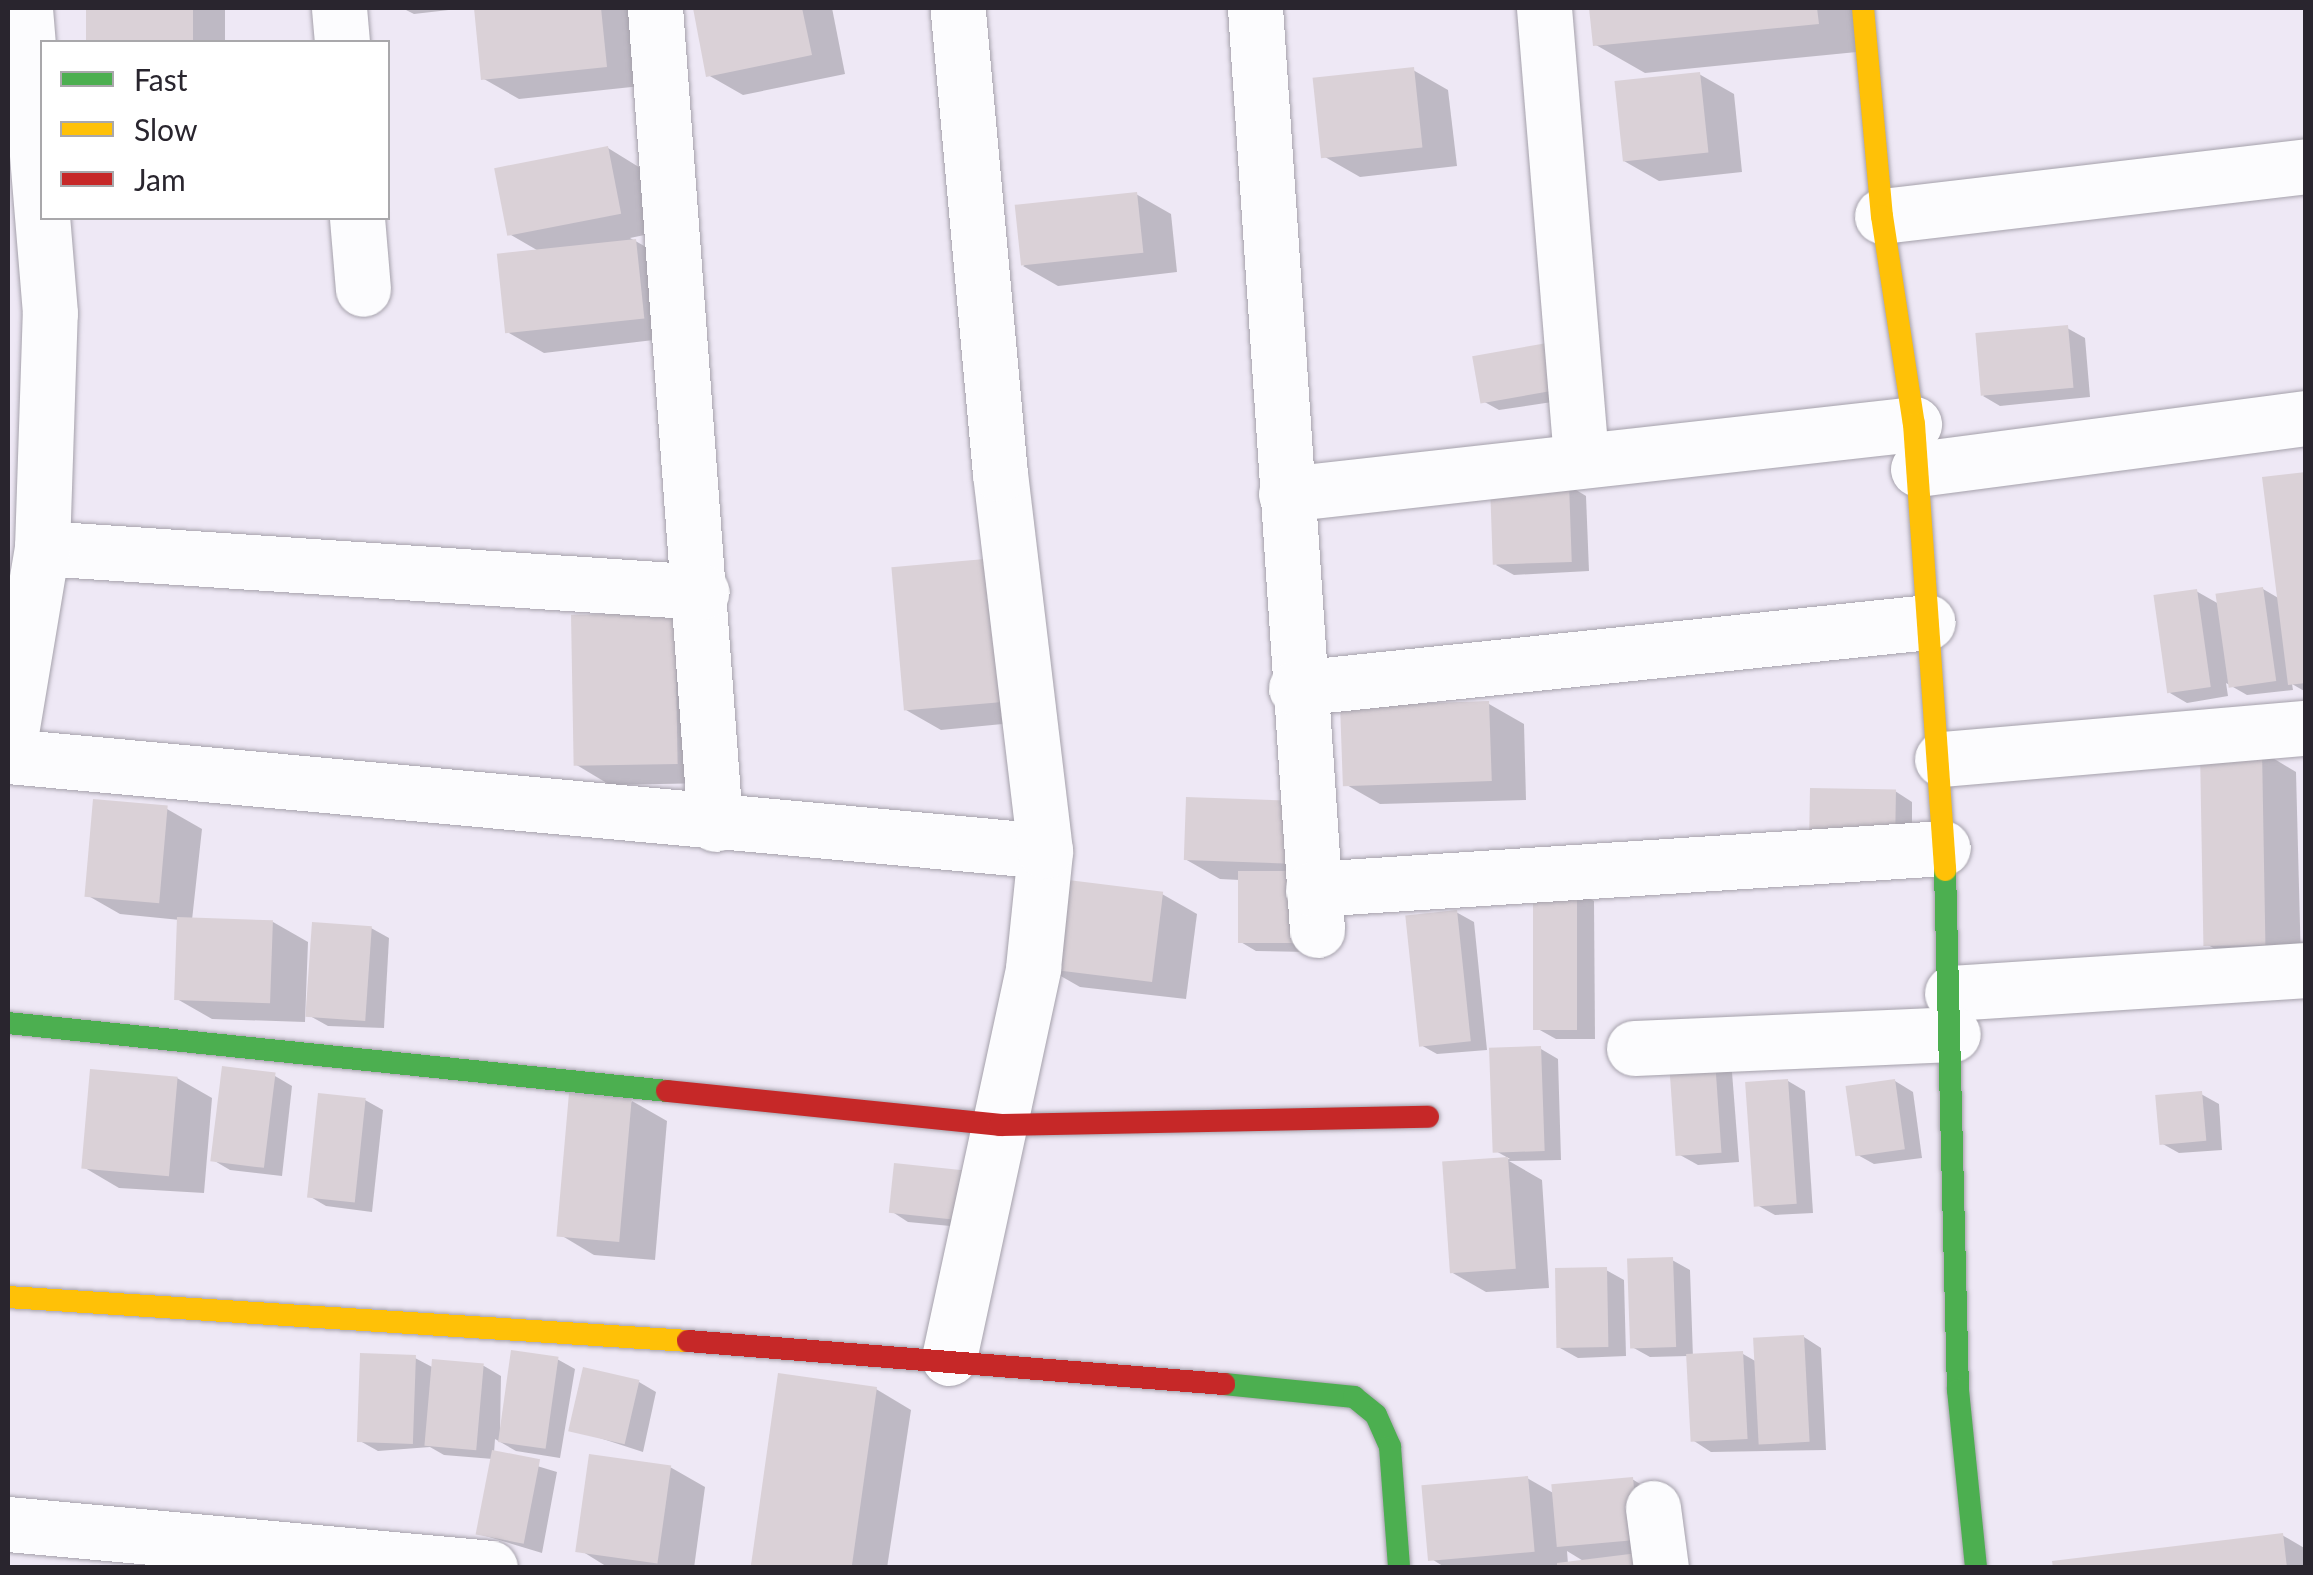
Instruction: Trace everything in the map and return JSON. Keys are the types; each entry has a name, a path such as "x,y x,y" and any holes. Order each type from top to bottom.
{"street":[{"path":"25,8 40,191"},
{"path":"339,8 342,40"},
{"path":"655,8 702,592 714,824"},
{"path":"949,1358 1033,968 1045,850 1000,474 958,8"},
{"path":"1255,8 1296,688 1315,910 1942,848"},
{"path":"1544,8 1581,458"},
{"path":"1863,8 1882,216 1916,446 1942,760 1942,848 1952,1013 1958,1390 1976,1568"},
{"path":"1882,216 2306,166"},
{"path":"42,220 50,313 42,548 8,754 714,824 1045,850"},
{"path":"357,220 363,289"},
{"path":"1286,494 1581,458 1916,446 2306,418"},
{"path":"42,548 702,592"},
{"path":"1296,688 1928,622"},
{"path":"1942,760 2306,728"},
{"path":"1634,1048 2306,970"},
{"path":"8,1023 1000,1124 1428,1116"},
{"path":"8,1297 949,1358 1354,1397 1376,1416 1390,1446 1399,1568"},
{"path":"1653,1508 1661,1568"},
{"path":"8,1524 490,1568"}],"building":[{"path":"86,8 193,8 193,40 86,40"},
{"path":"474,8 601,8 607,67 481,80"},
{"path":"693,8 802,8 812,55 706,77"},
{"path":"1589,8 1817,8 1819,24 1593,46"},
{"path":"1414,67 1422,148 1321,158 1313,78"},
{"path":"1700,72 1708,153 1623,162 1614,81"},
{"path":"608,146 621,214 507,236 494,168"},
{"path":"1137,192 1143,253 1021,266 1015,205"},
{"path":"636,239 644,319 505,333 497,254"},
{"path":"2068,325 2073,388 1981,396 1975,333"},
{"path":"1547,343 1555,390 1480,403 1472,356"},
{"path":"2306,472 2306,683 2288,685 2262,477"},
{"path":"1569,483 1572,562 1493,565 1490,486"},
{"path":"996,558 1009,701 904,711 891,567"},
{"path":"2263,587 2276,681 2229,688 2215,594"},
{"path":"2197,589 2211,687 2167,693 2153,595"},
{"path":"675,613 678,764 574,766 571,615"},
{"path":"1489,701 1492,781 1343,786 1340,706"},
{"path":"2262,749 2265,945 2203,946 2200,750"},
{"path":"1810,788 1896,790 1895,832 1809,831"},
{"path":"1186,797 1300,801 1298,864 1184,860"},
{"path":"93,799 168,806 159,903 84,897"},
{"path":"1238,871 1294,871 1294,943 1238,943"},
{"path":"1052,878 1163,892 1152,982 1041,968"},
{"path":"1533,888 1577,888 1577,1030 1533,1030"},
{"path":"1457,910 1471,1041 1419,1047 1405,915"},
{"path":"177,917 273,920 270,1003 174,1000"},
{"path":"312,922 372,926 365,1021 305,1017"},
{"path":"1541,1046 1545,1151 1493,1153 1489,1048"},
{"path":"1715,1060 1721,1153 1676,1156 1669,1063"},
{"path":"222,1066 276,1073 264,1168 210,1161"},
{"path":"90,1069 178,1077 169,1176 81,1169"},
{"path":"1788,1079 1797,1204 1754,1207 1745,1082"},
{"path":"1895,1079 1905,1149 1855,1156 1845,1086"},
{"path":"2202,1091 2206,1141 2160,1145 2155,1095"},
{"path":"318,1093 366,1098 355,1202 307,1197"},
{"path":"569,1093 632,1098 619,1242 556,1236"},
{"path":"1508,1157 1516,1269 1450,1273 1442,1162"},
{"path":"894,1163 980,1172 974,1222 889,1213"},
{"path":"1673,1257 1676,1347 1630,1349 1627,1259"},
{"path":"1607,1267 1608,1347 1556,1348 1555,1268"},
{"path":"1804,1335 1810,1442 1759,1445 1753,1338"},
{"path":"511,1350 559,1357 546,1449 498,1442"},
{"path":"1743,1351 1748,1439 1691,1442 1686,1354"},
{"path":"360,1353 416,1355 413,1444 357,1442"},
{"path":"432,1359 484,1364 476,1450 424,1446"},
{"path":"583,1367 640,1380 625,1444 568,1431"},
{"path":"778,1373 877,1387 852,1568 751,1568"},
{"path":"492,1450 540,1459 524,1544 476,1534"},
{"path":"589,1454 671,1466 657,1564 575,1552"},
{"path":"1528,1476 1535,1552 1428,1561 1421,1485"},
{"path":"1633,1477 1638,1540 1557,1547 1551,1484"},
{"path":"2283,1533 2287,1568 2053,1568 2052,1561"},
{"path":"1638,1553 1639,1568 1557,1568 1557,1563"}],"traffic: fast":[{"path":"1945,870 1958,1390 1976,1568"},
{"path":"8,1023 667,1091"},
{"path":"1224,1384 1354,1397 1376,1415 1390,1447 1399,1568"}],"traffic: slow":[{"path":"1863,8 1882,216 1914,424 1945,870"},
{"path":"8,1297 688,1341"}],"traffic: jam":[{"path":"667,1091 1000,1125 1428,1117"},
{"path":"688,1341 1224,1384"}]}
